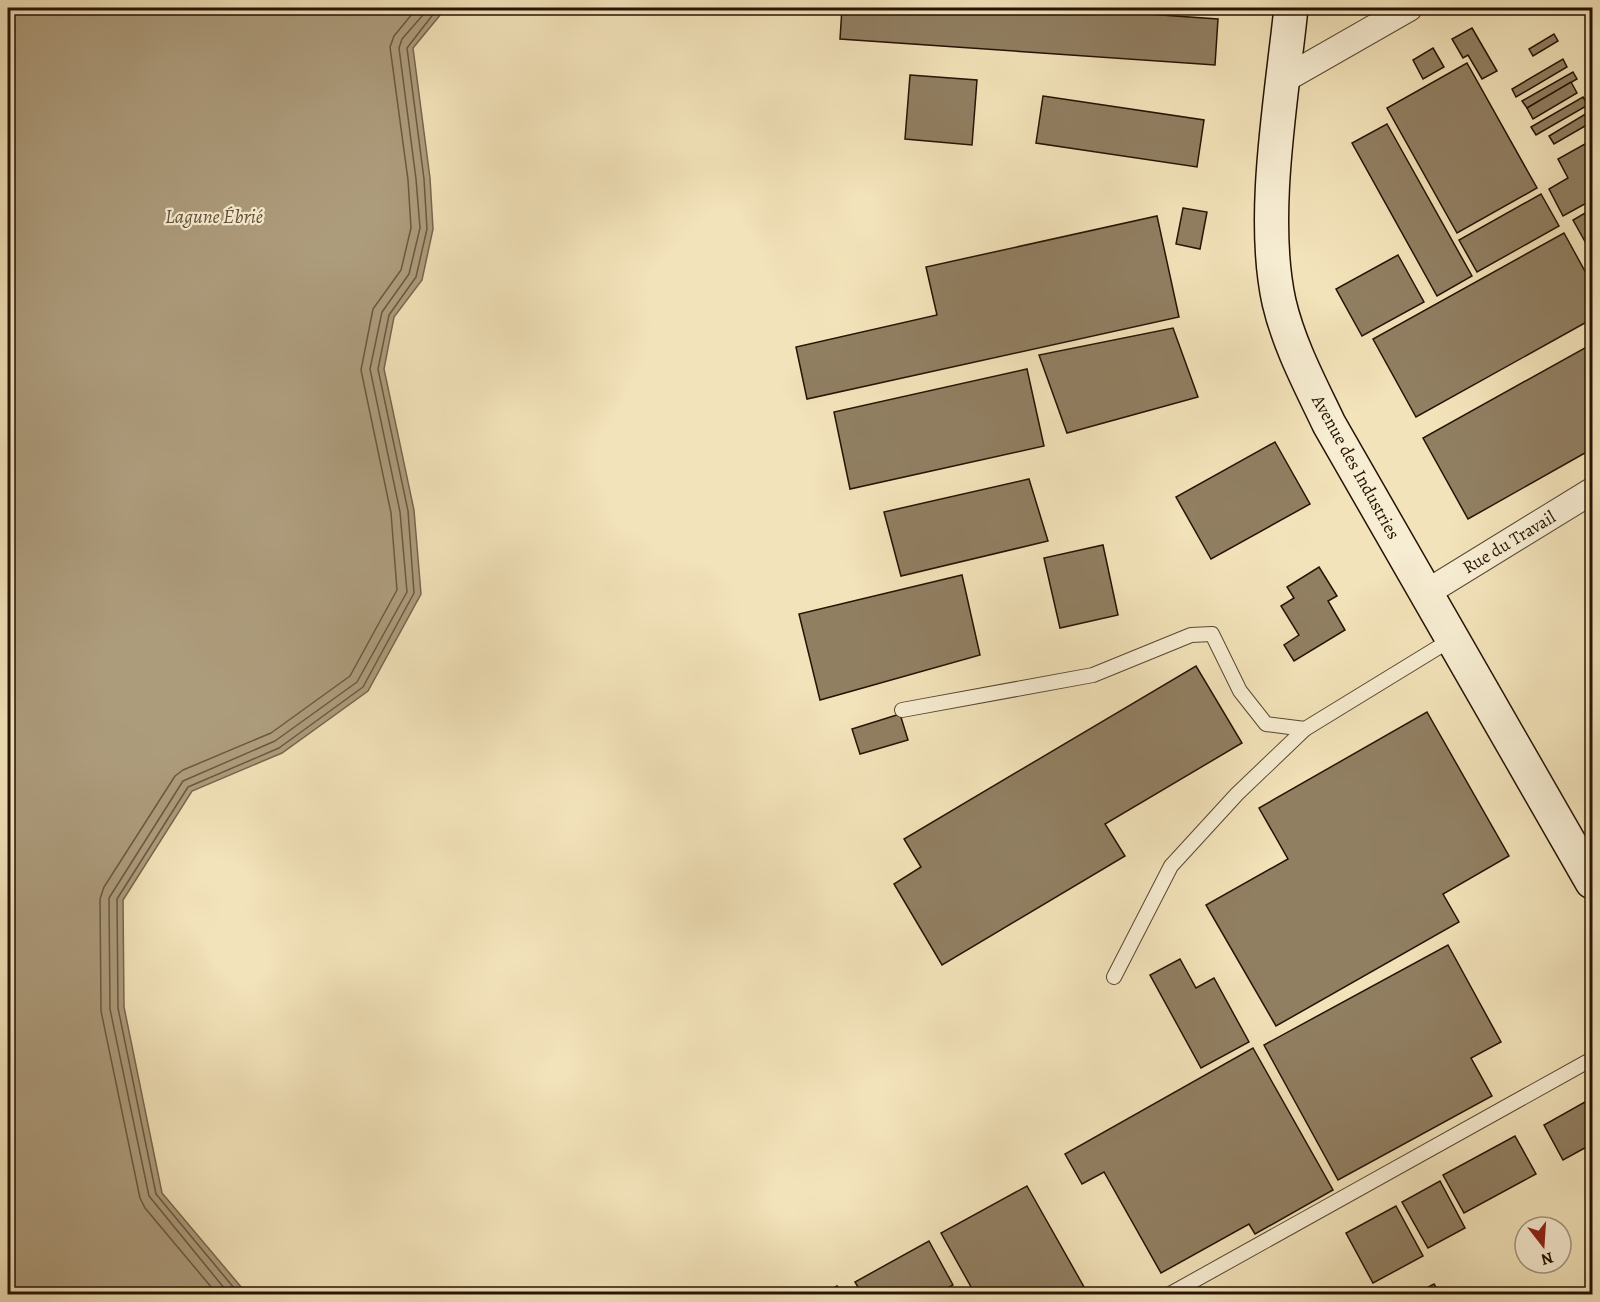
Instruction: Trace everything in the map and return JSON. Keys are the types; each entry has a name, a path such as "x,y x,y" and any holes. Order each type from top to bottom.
{"street":[{"name":"Avenue des Industries","path":"1291,8 1272,194 1273,252 1279,301 1293,346 1329,424 1593,882"},
{"path":"1283,80 1409,8"},
{"name":"Rue du Travail","path":"1426,593 1593,491"}],"lane":[{"path":"902,710 1093,675 1191,635 1212,634 1240,691 1266,723 1305,729"},
{"path":"1114,977 1171,866 1237,794 1305,729 1452,639"},
{"path":"1170,1294 1593,1059"}],"water":[{"name":"Lagune Ébrié","path":"8,8 446,8 413,48 430,178 433,229 422,280 394,317 384,369 414,510 421,594 368,691 282,753 192,791 123,900 124,1007 162,1193 247,1294 8,1294"}],"building":[{"path":"842,8 1060,8 1218,19 1215,65 840,39"},
{"path":"1472,28 1497,71 1482,79 1468,55 1463,58 1452,39"},
{"path":"1554,34 1558,41 1533,56 1529,49"},
{"path":"1433,48 1444,67 1423,79 1413,60"},
{"path":"1563,59 1567,67 1516,97 1512,89"},
{"path":"1467,63 1537,188 1457,233 1387,108"},
{"path":"1573,72 1577,79 1527,108 1522,101"},
{"path":"910,75 977,80 972,145 905,139"},
{"path":"1571,82 1577,93 1533,119 1527,108"},
{"path":"1043,96 1204,120 1197,167 1036,143"},
{"path":"1583,97 1588,105 1536,135 1531,127"},
{"path":"1592,110 1592,122 1554,144 1549,136"},
{"path":"1387,124 1472,276 1437,296 1352,143"},
{"path":"1592,140 1592,200 1563,216 1549,189 1568,178 1558,159"},
{"path":"1541,194 1559,226 1477,272 1459,240"},
{"path":"1183,208 1207,212 1200,249 1176,244"},
{"path":"1592,209 1592,254 1573,220"},
{"path":"1157,216 1179,317 807,399 796,347 937,315 926,267"},
{"path":"1564,233 1592,284 1592,319 1416,417 1373,339"},
{"path":"1398,255 1424,302 1362,336 1336,289"},
{"path":"1173,328 1198,397 1067,433 1039,355"},
{"path":"1592,344 1592,449 1468,519 1423,438"},
{"path":"1027,369 1044,446 850,489 834,412"},
{"path":"1275,442 1310,504 1211,559 1176,497"},
{"path":"1029,479 1048,541 901,576 884,512"},
{"path":"1103,545 1118,615 1060,628 1044,558"},
{"path":"1319,567 1337,596 1328,601 1345,630 1294,661 1284,645 1299,635 1281,606 1294,598 1287,587"},
{"path":"962,575 980,655 820,700 799,614"},
{"path":"1196,666 1242,743 1105,824 1125,856 942,965 894,884 921,867 904,839"},
{"path":"1427,712 1509,856 1443,894 1459,922 1276,1026 1206,905 1288,859 1259,808"},
{"path":"900,714 908,740 860,754 852,729"},
{"path":"1448,945 1501,1042 1471,1058 1492,1096 1338,1180 1264,1045"},
{"path":"1180,959 1196,988 1214,978 1249,1042 1201,1068 1150,975"},
{"path":"1253,1048 1333,1190 1255,1234 1249,1224 1161,1273 1104,1172 1082,1184 1065,1154"},
{"path":"1592,1098 1592,1144 1563,1160 1544,1125"},
{"path":"1515,1136 1536,1174 1464,1213 1443,1175"},
{"path":"1440,1181 1465,1228 1428,1248 1402,1202"},
{"path":"1027,1186 1088,1294 975,1294 941,1233"},
{"path":"1396,1206 1423,1256 1373,1283 1346,1233"},
{"path":"929,1241 953,1285 936,1294 862,1294 855,1282"},
{"path":"1434,1284 1440,1294 1415,1294"},
{"path":"837,1286 843,1294 823,1294"}]}
